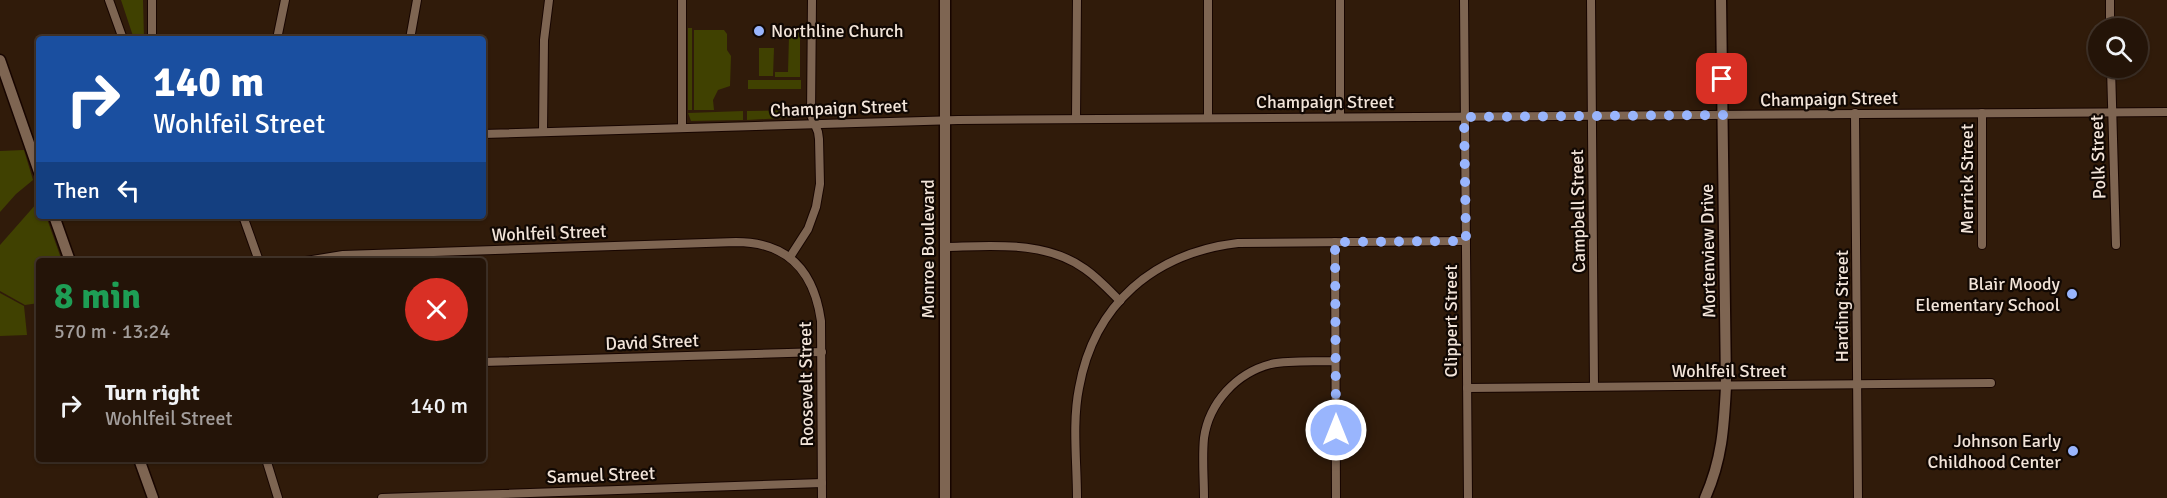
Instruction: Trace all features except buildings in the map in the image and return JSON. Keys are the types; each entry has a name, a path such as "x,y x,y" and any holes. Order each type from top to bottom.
{"street":[{"path":"109,0 122,36"},
{"path":"152,0 152,36"},
{"path":"278,36 285,0"},
{"path":"411,36 417,0"},
{"path":"543,132 544,40 549,0"},
{"path":"682,0 682,128"},
{"path":"790,257 808,229 816,207 820,184 819,139 811,115 812,0"},
{"name":"Monroe Boulevard","path":"945,0 945,498"},
{"path":"1076,118 1077,0"},
{"path":"1208,0 1208,118"},
{"path":"1340,0 1340,117"},
{"name":"Clippert Street","path":"1464,0 1468,498"},
{"name":"Campbell Street","path":"1591,0 1594,386"},
{"name":"Mortenview Drive","path":"1705,498 1719,464 1722,450 1726,386 1721,0"},
{"path":"2110,0 2110,18"},
{"path":"0,60 36,152"},
{"name":"Polk Street","path":"2111,78 2116,245"},
{"name":"Champaign Street","path":"486,134 1076,118 2167,112"},
{"name":"Harding Street","path":"1855,113 1858,498"},
{"name":"Merrick Street","path":"1982,113 1982,245"},
{"path":"55,219 69,258"},
{"path":"244,219 258,258"},
{"path":"1077,498 1078,390 1085,360 1097,332 1120,301 1138,282 1156,269 1201,249 1238,243 1466,241"},
{"name":"Wohlfeil Street","path":"330,258 353,255 736,242 759,244 790,257"},
{"path":"1335,242 1336,498"},
{"path":"945,247 1036,248 1062,256 1085,268 1120,301"},
{"name":"Roosevelt Street","path":"790,257 803,271 818,300 821,321 822,498"},
{"name":"David Street","path":"486,362 822,352"},
{"path":"1204,498 1206,431 1211,414 1230,387 1244,376 1270,364 1335,361"},
{"name":"Wohlfeil Street","path":"1467,388 1991,383"},
{"path":"140,462 153,498"},
{"path":"267,462 278,498"},
{"name":"Samuel Street","path":"382,498 822,483"}],"shaded area":[{"path":"121,0 143,0 144,36 133,36"},
{"path":"688,28 692,28 692,110 688,110"},
{"path":"694,30 724,30 727,34 727,50 731,56 730,86 718,90 713,100 714,110 694,110"},
{"path":"795,33 800,33 800,77 775,77 775,72 788,72 789,36 795,36"},
{"path":"759,48 774,48 773,76 759,76"},
{"path":"748,80 801,80 801,89 748,89"},
{"path":"799,110 799,117 747,120 747,111"},
{"path":"743,111 743,120 691,121 688,113"},
{"path":"24,150 33,180 0,212 0,151"},
{"path":"36,204 36,219 47,219 61,258 36,258 36,303 25,305 0,291 0,245"},
{"path":"0,293 24,306 27,335 0,336"}],"place":[{"name":"Northline Church","path":"759,31"},
{"name":"Blair Moody Elementary School","path":"2072,294"},
{"name":"Johnson Early Childhood Center","path":"2073,451"}],"route":[{"path":"1336,430 1335,242 1466,241 1464,117 1723,115 1722,79"}]}
